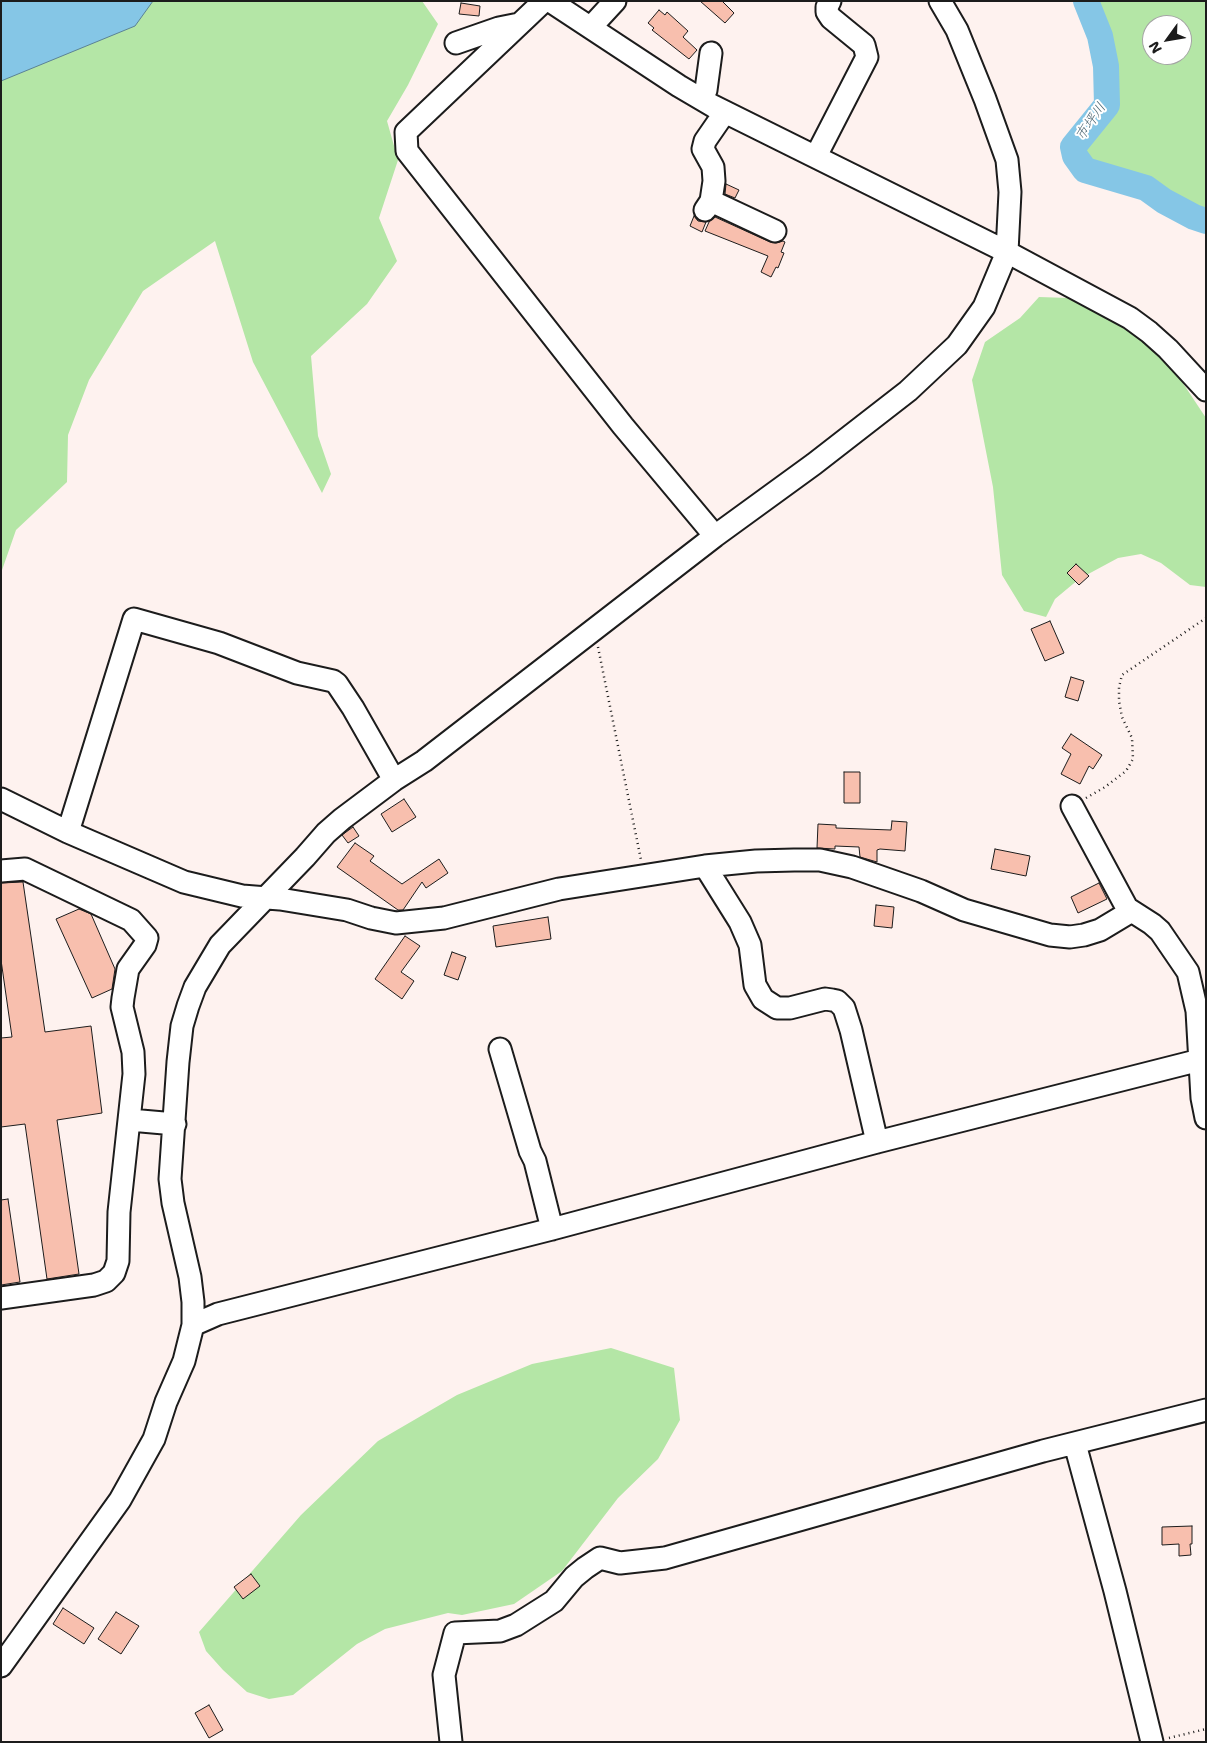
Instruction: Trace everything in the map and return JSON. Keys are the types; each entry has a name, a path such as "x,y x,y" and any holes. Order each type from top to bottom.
{"street":[{"path":"544,1 406,132 407,151 623,426 715,536"},
{"path":"550,1 679,86 725,112 1007,252 1130,318 1150,332 1168,349 1206,390"},
{"path":"591,27 615,1"},
{"path":"816,156 867,57 864,45 831,18 827,12 830,1"},
{"path":"1,1666 120,1500 154,1439 166,1402 184,1361 193,1325 190,1277 172,1203 170,1179 182,1026 195,987 220,945 326,833 908,391 957,345 984,307 1007,252 1010,192 1007,160 986,99 957,30 940,1"},
{"path":"456,43 499,28 519,24"},
{"path":"702,99 706,90 711,53"},
{"path":"725,112 705,141 703,149 712,167 714,181 708,206 775,231"},
{"path":"68,832 134,619 219,643 297,673 333,681 353,708 394,780"},
{"path":"1,799 68,832 184,882 242,896 309,903 347,910 371,918 396,923 444,918 538,893 704,866 756,860 820,860 842,864 921,891 964,910 1050,936 1076,937 1091,933 1130,912"},
{"path":"1072,806 1119,896 1130,912 1152,924 1160,931 1188,972 1197,1011 1202,1098 1206,1118"},
{"path":"704,866 740,922 750,945 755,985 764,999 770,1005 777,1008 790,1008 825,999 837,1001 844,1008 851,1030 877,1142"},
{"path":"1,871 25,869 131,920 147,938 145,945 128,969 122,1006 132,1052 134,1074 119,1212 118,1261 114,1273 106,1281 94,1285 1,1298"},
{"path":"500,1049 530,1151 535,1161 552,1229"},
{"path":"193,1325 218,1314 1200,1060"},
{"path":"130,1120 175,1124"},
{"path":"451,1742 444,1675 455,1632 500,1631 516,1625 554,1601 574,1577 600,1558 620,1563 665,1558 1034,1454 1206,1410"},
{"path":"1076,1444 1115,1591 1158,1740"}],"path":[{"path":"1072,806 1105,787 1126,771 1133,759 1132,738 1122,717 1118,687 1122,676 1206,618"},
{"path":"590,632 598,648 645,876"},
{"path":"1158,1740 1206,1729"}],"green space":[{"path":"140,1 422,1 438,24 408,85 387,121 398,160 379,218 397,261 367,304 311,356 318,436 331,474 322,493 253,362 215,241 143,291 89,380 68,435 67,482 16,530 1,573 1,63"},
{"path":"1083,1 1206,1 1206,221 1172,206 1139,181 1089,158 1081,138 1104,95 1086,6"},
{"path":"1039,297 1069,298 1159,347 1206,418 1206,587 1190,585 1161,563 1141,554 1118,558 1079,579 1055,599 1046,617 1024,611 1002,575 993,487 972,380 985,342 1020,318"},
{"path":"611,1348 674,1368 680,1420 658,1459 618,1498 562,1571 514,1604 462,1615 448,1613 385,1629 357,1644 293,1695 269,1699 247,1692 206,1651 199,1632 301,1515 378,1441 457,1395 532,1364"}],"water":[{"path":"1,1 153,1 135,26 1,81"}],"building":[{"path":"700,1 722,1 734,13 725,23"},
{"path":"461,3 480,6 479,16 459,14"},
{"path":"659,10 665,15 667,12 688,31 683,37 697,50 689,59 652,30 654,28 648,23"},
{"path":"726,184 739,190 735,198 725,194"},
{"path":"694,216 698,221 706,222 702,232 690,226"},
{"path":"715,217 770,242 785,242 781,252 784,253 778,268 776,267 771,277 761,272 768,256 705,231 709,222"},
{"path":"1076,564 1089,576 1079,585 1067,573"},
{"path":"1050,621 1064,653 1045,661 1031,629"},
{"path":"1071,677 1084,681 1078,701 1065,697"},
{"path":"1071,734 1102,755 1093,769 1089,766 1080,784 1061,774 1071,754 1062,748"},
{"path":"844,772 860,772 860,803 844,803"},
{"path":"404,799 416,817 392,832 381,814"},
{"path":"892,821 907,822 905,851 877,850 877,862 860,857 859,847 835,846 835,849 817,848 818,824 836,825 836,828 891,830"},
{"path":"353,827 359,836 348,843 342,835"},
{"path":"355,843 374,856 370,861 402,884 439,859 448,873 426,888 422,882 403,910 398,910 337,867"},
{"path":"995,849 1030,856 1026,876 991,869"},
{"path":"23,882 45,1032 91,1026 102,1113 57,1120 79,1274 47,1279 25,1124 1,1127 1,1038 12,1037 1,960 1,883"},
{"path":"1099,883 1107,899 1078,913 1071,897"},
{"path":"876,905 894,907 892,928 874,926"},
{"path":"79,909 91,914 115,969 112,989 92,998 56,919"},
{"path":"548,917 551,939 496,947 493,926"},
{"path":"405,936 420,946 401,972 414,981 402,999 375,979"},
{"path":"452,952 466,957 458,980 444,975"},
{"path":"8,1199 20,1282 1,1285 1,1200"},
{"path":"1192,1526 1191,1555 1179,1556 1179,1544 1162,1545 1162,1527"},
{"path":"251,1574 260,1586 243,1599 234,1587"},
{"path":"63,1608 94,1628 84,1644 53,1624"},
{"path":"116,1612 139,1626 121,1654 98,1639"},
{"path":"209,1705 223,1730 209,1738 195,1713"}],"waterway":[{"name":"市坪川","path":"1086,1 1100,36 1106,66 1107,105 1073,147 1075,156 1085,170 1146,188 1164,201 1194,217 1206,221"}]}
